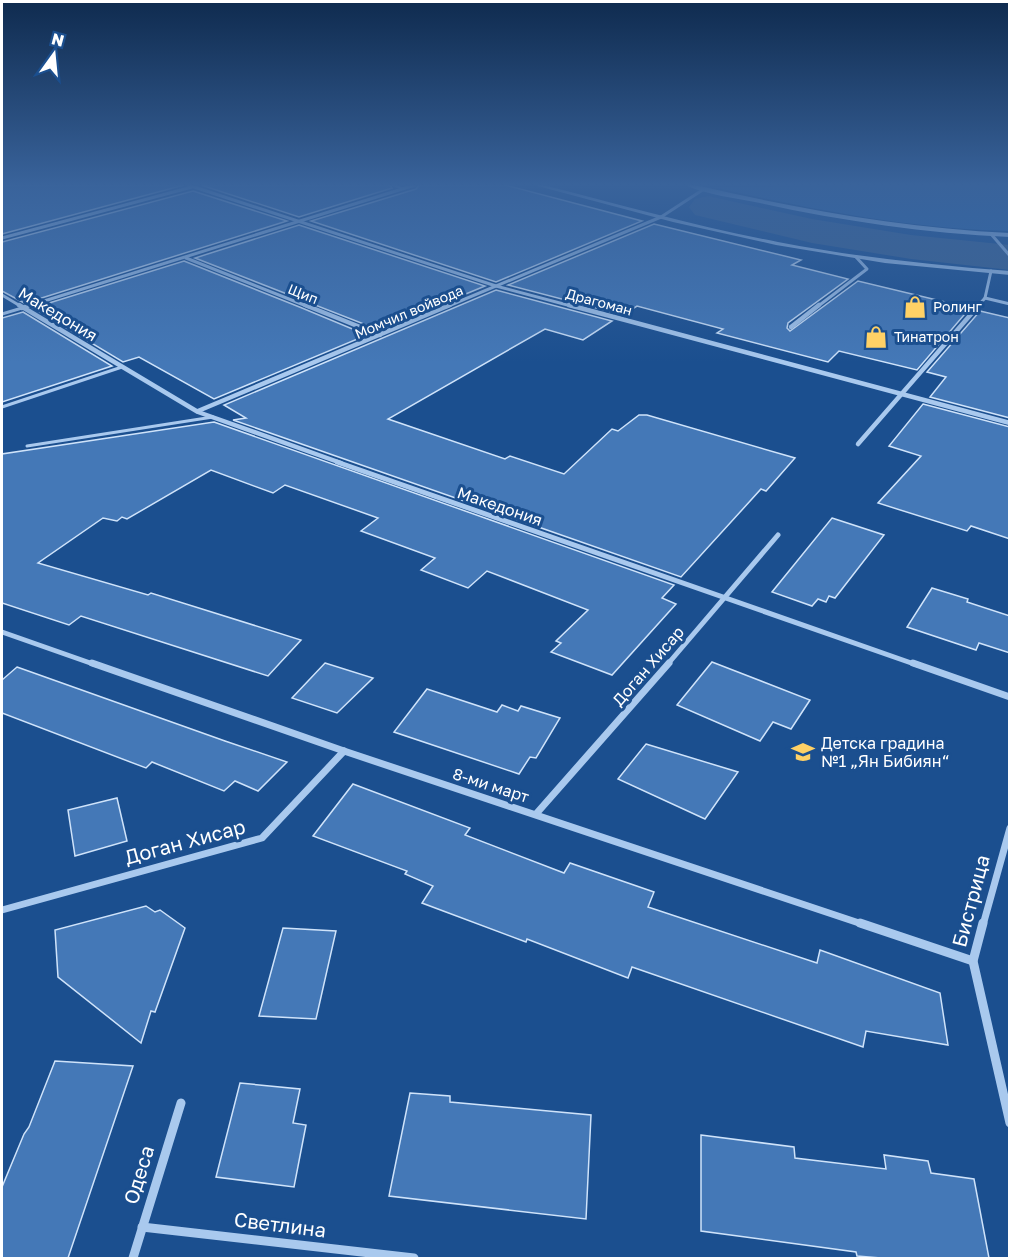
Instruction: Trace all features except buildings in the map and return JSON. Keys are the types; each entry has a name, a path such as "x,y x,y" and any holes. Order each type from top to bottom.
{"street":[{"path":"22,308 230,244"},
{"name":"Драгоман","path":"365,244 496,286 1010,423"},
{"name":"Момчил войвода","path":"198,412 595,244"},
{"path":"782,244 856,258 1010,273"},
{"path":"999,244 1010,256"},
{"name":"Щип","path":"185,258 380,335"},
{"path":"791,327 867,269 856,258"},
{"path":"858,444 985,298 991,271"},
{"name":"Македония","path":"2,296 198,412 725,599 1010,697"},
{"path":"985,298 1010,304"},
{"name":"Доган Хисар","path":"536,814 725,599 778,535"},
{"name":"8-ми март","path":"2,632 344,751 973,961"},
{"name":"Доган Хисар","path":"2,910 262,838 344,751"},
{"name":"Бистрица","path":"1010,828 973,961 1010,1123"},
{"name":"Одеса","path":"133,1258 181,1103"},
{"name":"Светлина","path":"142,1227 414,1258"}],"lane":[{"path":"2,314 22,308"},
{"path":"2,406 122,368"},
{"path":"27,446 213,417"}],"waterway":[{"path":"891,244 1010,258"}],"place":[{"name":"Ролинг","path":"915,307"},
{"name":"Тинатрон","path":"876,337"},
{"name":"Детска градина №1 „Ян Бибиян“","path":"803,752"}]}
